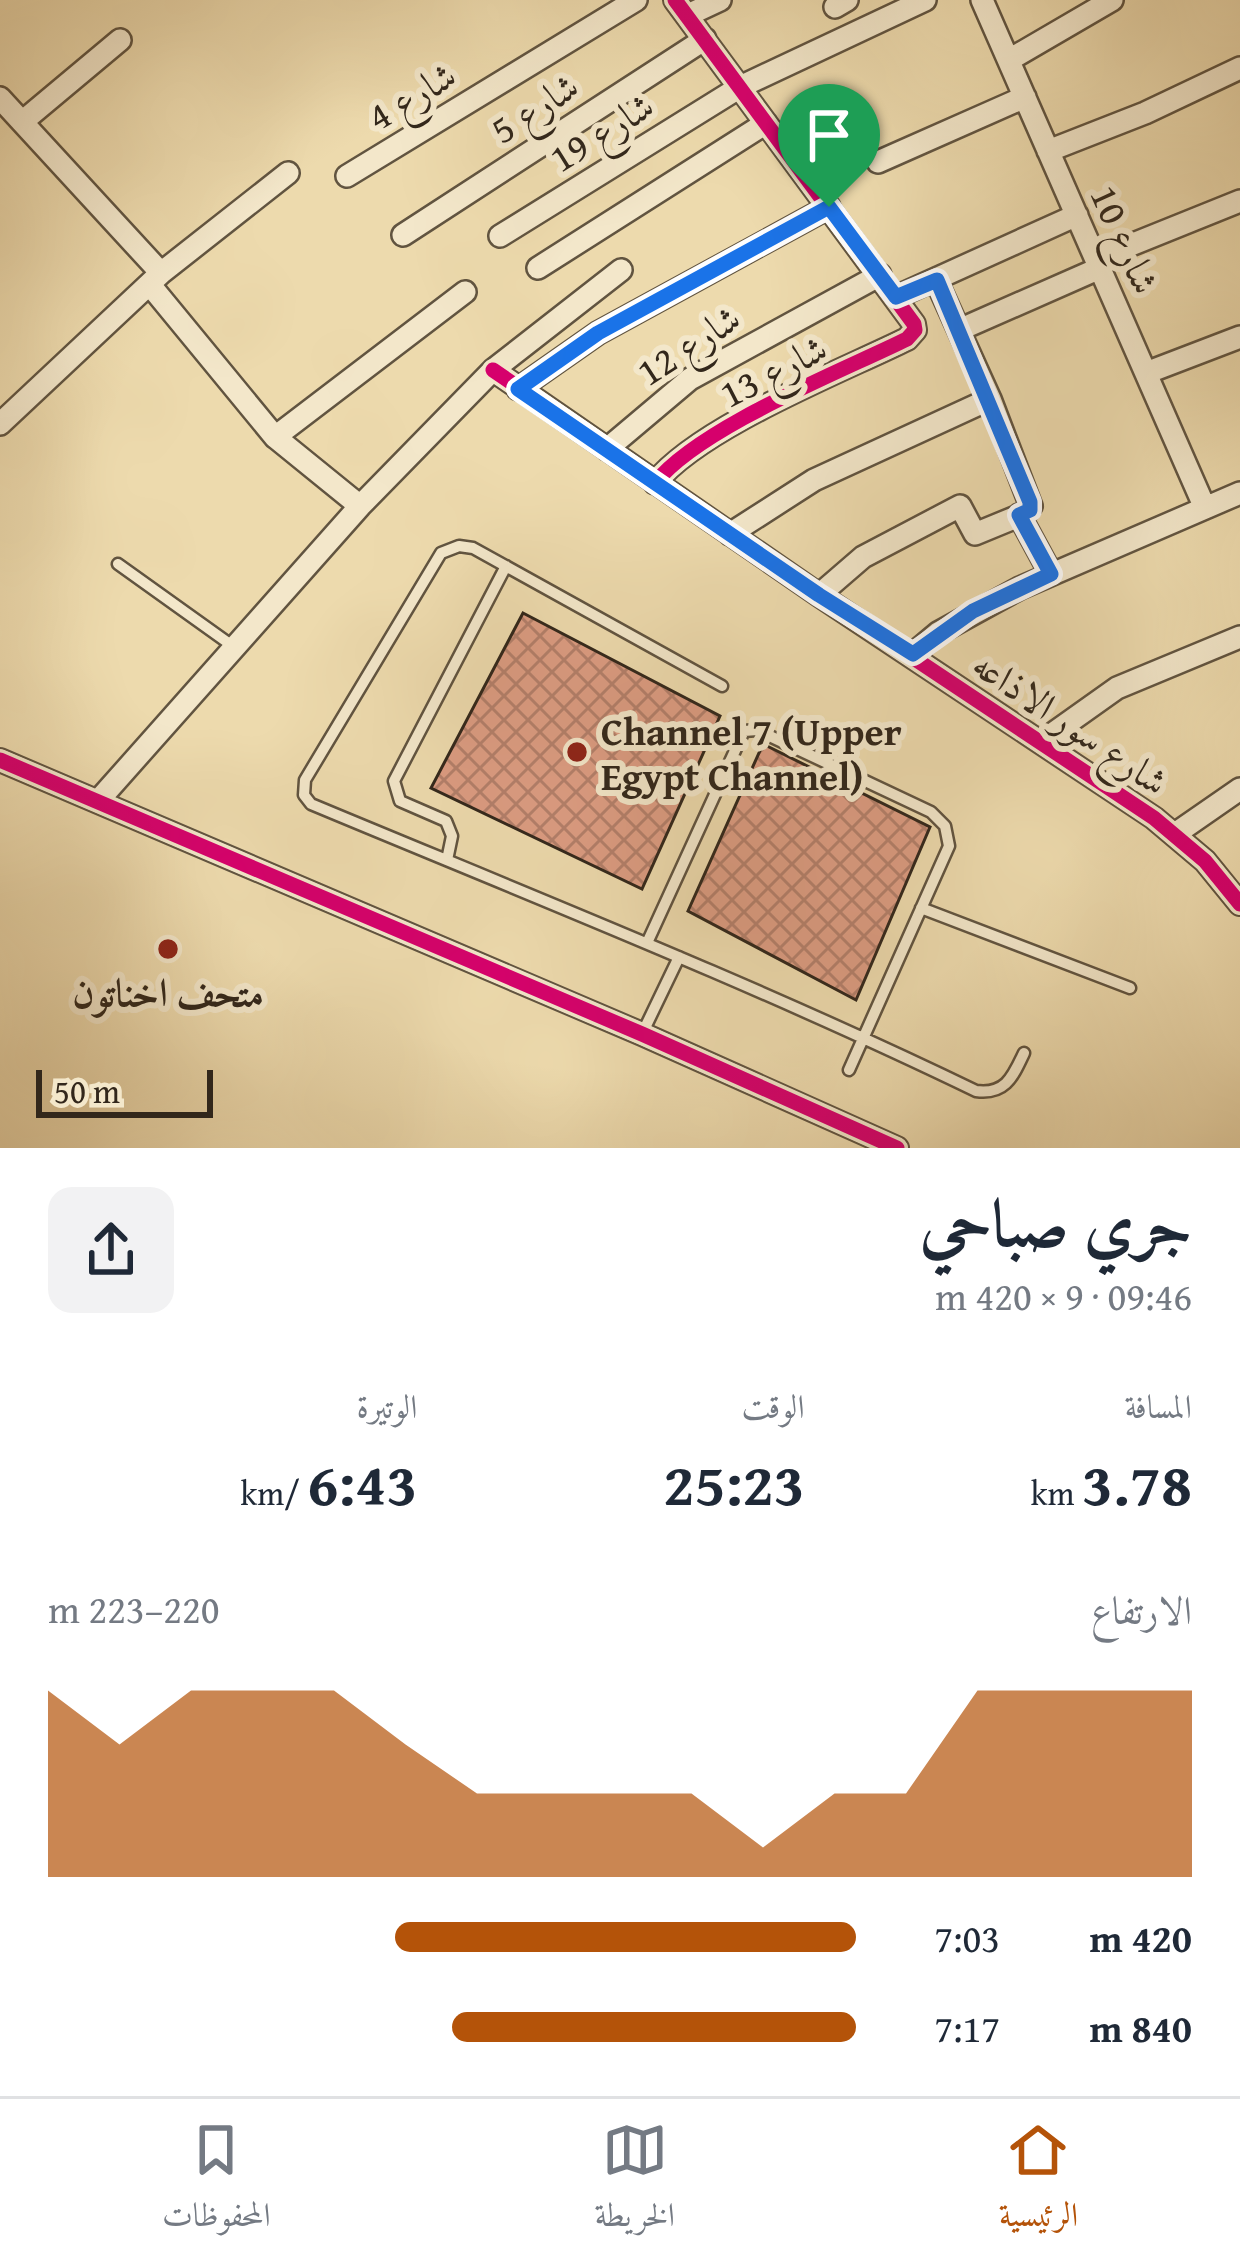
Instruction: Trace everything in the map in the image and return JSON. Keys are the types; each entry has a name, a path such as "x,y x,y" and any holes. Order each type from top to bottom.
{"street":[{"name":"شارع 4","path":"347,176 635,0"},
{"path":"720,0 681,8 896,297 1076,215"},
{"name":"شارع 19","path":"500,236 740,87 926,0"},
{"name":"شارع 10","path":"982,0 1205,508"},
{"path":"1009,60 1112,0"},
{"name":"شارع 5","path":"403,236 705,38"},
{"path":"22,122 120,40"},
{"path":"1048,151 1145,113 1240,68"},
{"path":"878,162 1024,97"},
{"path":"0,98 156,279 275,437 360,506"},
{"path":"538,268 766,123"},
{"path":"0,424 156,279 288,173"},
{"path":"959,330 1240,201"},
{"path":"518,389 598,333 829,207"},
{"path":"98,801 360,506 493,370 621,270"},
{"name":"شارع 12","path":"607,449 690,379 880,274"},
{"path":"819,595 862,557 960,506 975,534 1023,514 1030,502 937,280"},
{"path":"275,437 465,292"},
{"name":"شارع 13","path":"656,483 676,463 748,417 907,339 915,330 896,297"},
{"path":"1146,373 1240,337"},
{"name":"شارع سور الاذاعه","path":"493,370 1175,834 1205,861 1240,904"},
{"path":"730,534 814,480 990,399"},
{"path":"913,654 973,611 1240,494"},
{"path":"1023,514 1051,574"},
{"path":"1041,742 1117,688 1240,637"},
{"path":"0,760 897,1148"},
{"path":"1175,834 1240,788"}],"lane":[{"path":"722,686 466,546 441,553 304,784 304,795 311,804 647,943 983,1093 1011,1080 1024,1053"},
{"path":"118,564 236,649"},
{"path":"447,860 452,836 446,821 400,801 394,781 506,566"},
{"path":"647,943 744,731 757,730 939,818 949,846 849,1070"},
{"path":"921,908 1130,988"},
{"path":"642,1034 679,957"}],"building":[{"name":"Channel 7 (Upper Egypt Channel)","path":"523,613 720,716 642,889 431,788"},
{"name":"Channel 7 (Upper Egypt Channel)","path":"763,744 930,827 856,1000 688,911"}],"cycle path":[{"path":"655,483 676,462 737,422 907,339 915,330 675,0"},
{"path":"493,370 1154,818 1205,861 1240,904"},
{"path":"0,760 897,1148"}],"place":[{"name":"Channel 7 (Upper Egypt Channel)","path":"577,752"},
{"name":"متحف اخناتون","path":"168,949"}],"route":[{"path":"829,207 896,297 937,280 1030,502 1030,510 1019,515 1051,574 973,611 913,654 518,389 598,333 829,207"}]}
